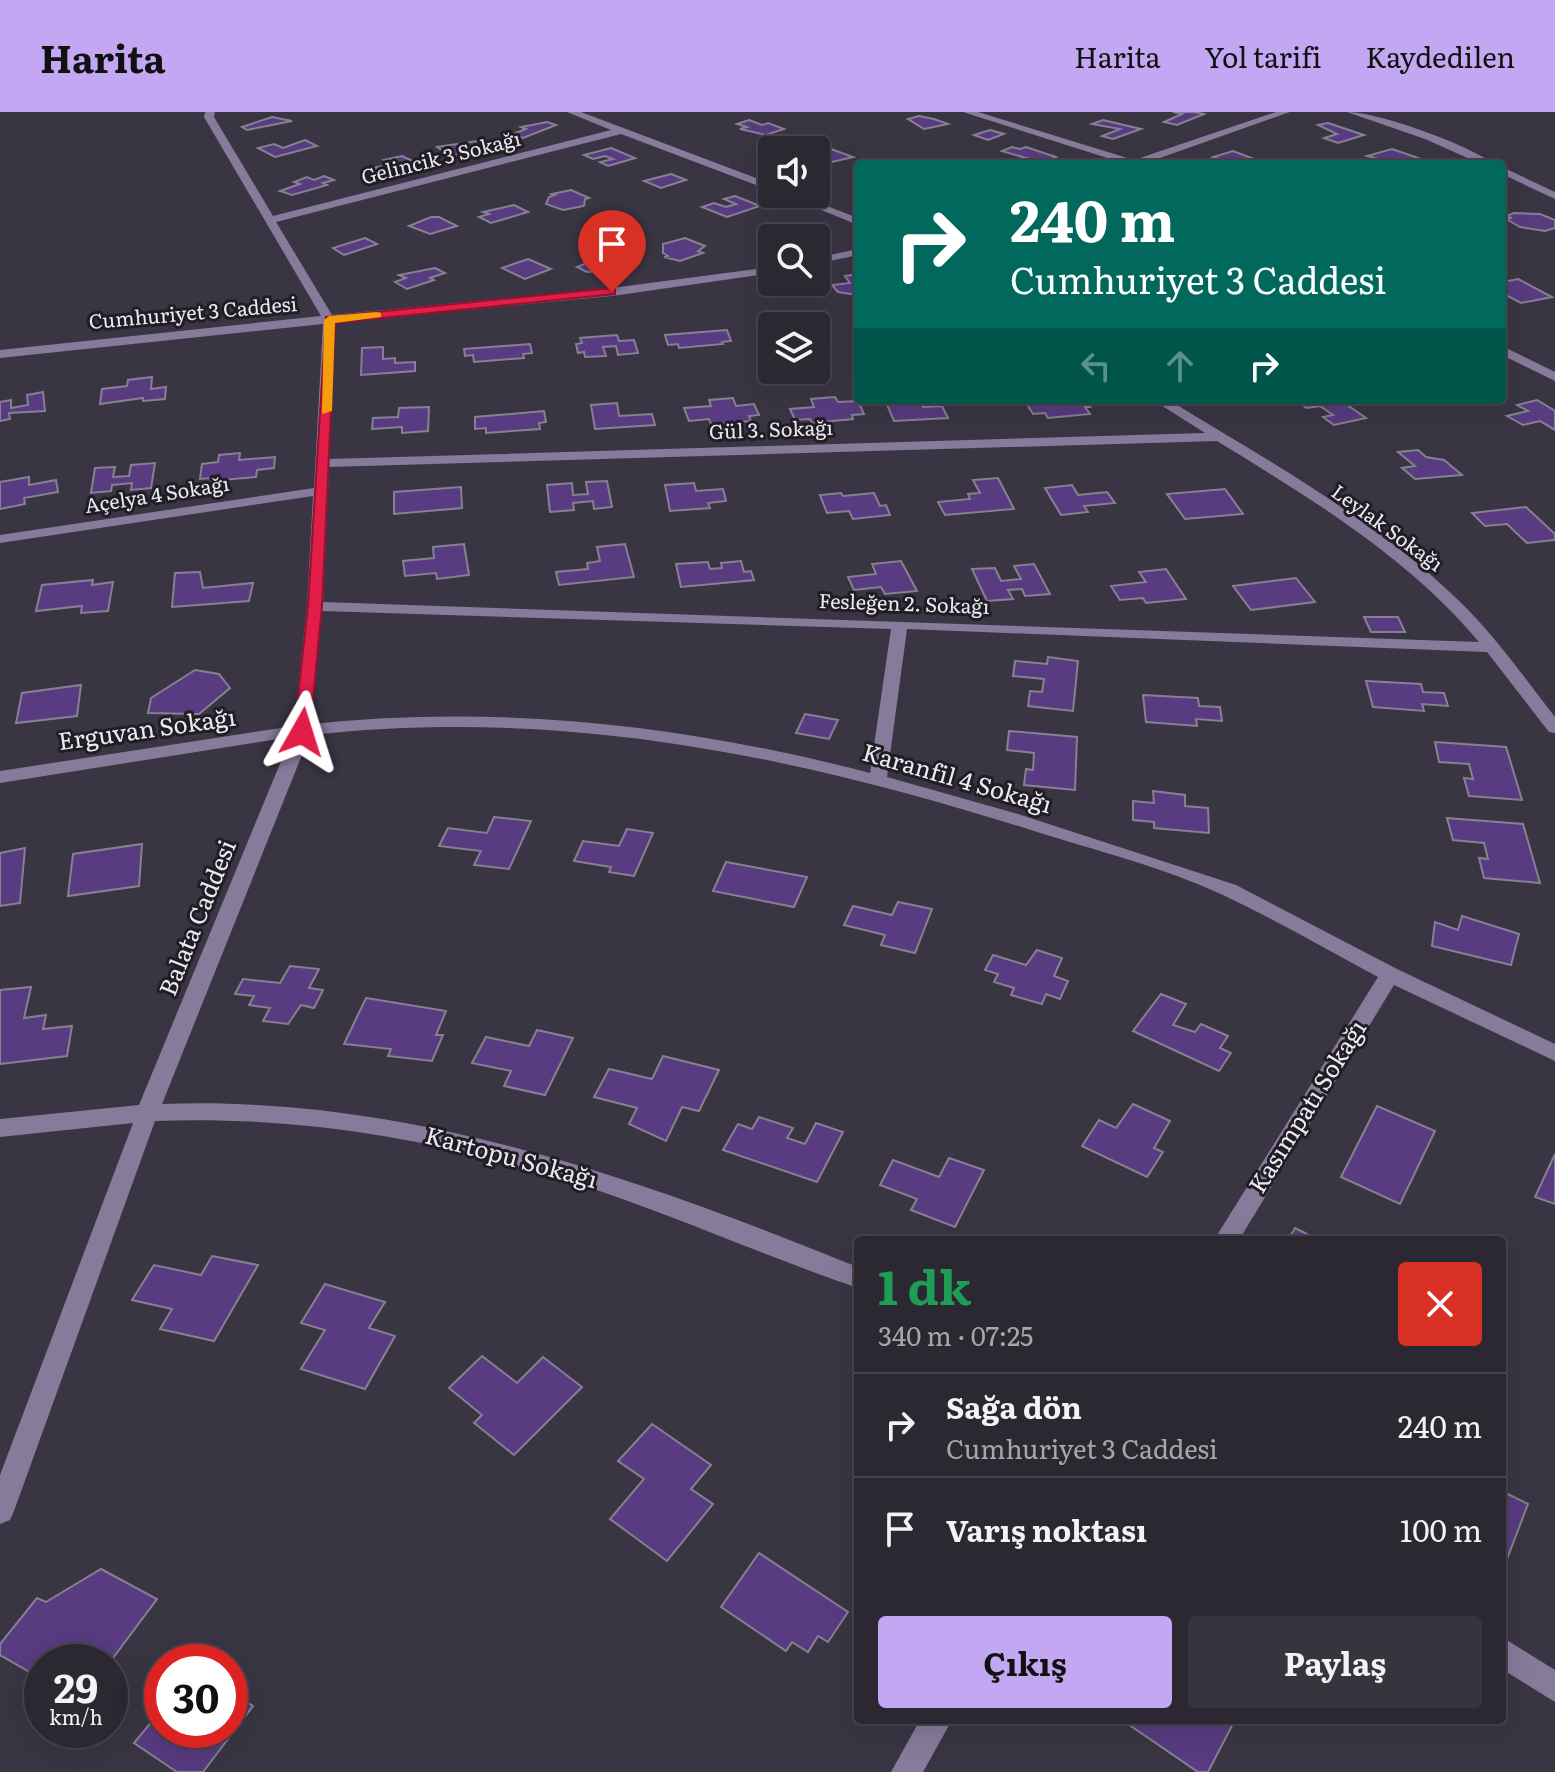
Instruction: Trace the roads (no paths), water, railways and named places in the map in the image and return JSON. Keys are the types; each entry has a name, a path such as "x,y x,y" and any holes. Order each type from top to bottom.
{"street":[{"path":"210,112 209,117 329,320"},
{"path":"572,112 758,183"},
{"path":"968,112 1121,160"},
{"path":"1146,160 1285,112"},
{"path":"1352,112 1428,137 1480,160"},
{"name":"Gelincik 3 Sokağı","path":"271,220 620,131"},
{"path":"1506,172 1555,196"},
{"path":"822,208 854,220"},
{"path":"830,258 854,253"},
{"name":"Cumhuriyet 3 Caddesi","path":"0,354 63,345 612,292 758,272"},
{"name":"Balata Caddesi","path":"0,1511 148,1111 302,732 315,606 329,320"},
{"path":"1506,352 1555,377"},
{"name":"Leylak Sokağı","path":"1166,404 1415,569 1452,603 1491,647 1555,728"},
{"name":"Gül 3. Sokağı","path":"324,463 1218,437"},
{"name":"Açelya 4 Sokağı","path":"0,539 319,491"},
{"name":"Fesleğen 2. Sokağı","path":"315,606 1491,647"},
{"path":"878,778 900,624"},
{"name":"Karanfil 4 Sokağı","path":"302,732 380,723 450,720 543,724 627,731 878,778 1229,890 1390,974 1555,1053"},
{"name":"Erguvan Sokağı","path":"0,777 302,732"},
{"name":"Kasımpatı Sokağı","path":"1228,1236 1390,974"},
{"name":"Kartopu Sokağı","path":"0,1128 148,1111 227,1110 383,1125 461,1141 626,1190 854,1276"},
{"path":"1506,1655 1555,1687"},
{"path":"906,1772 935,1724"}]}
